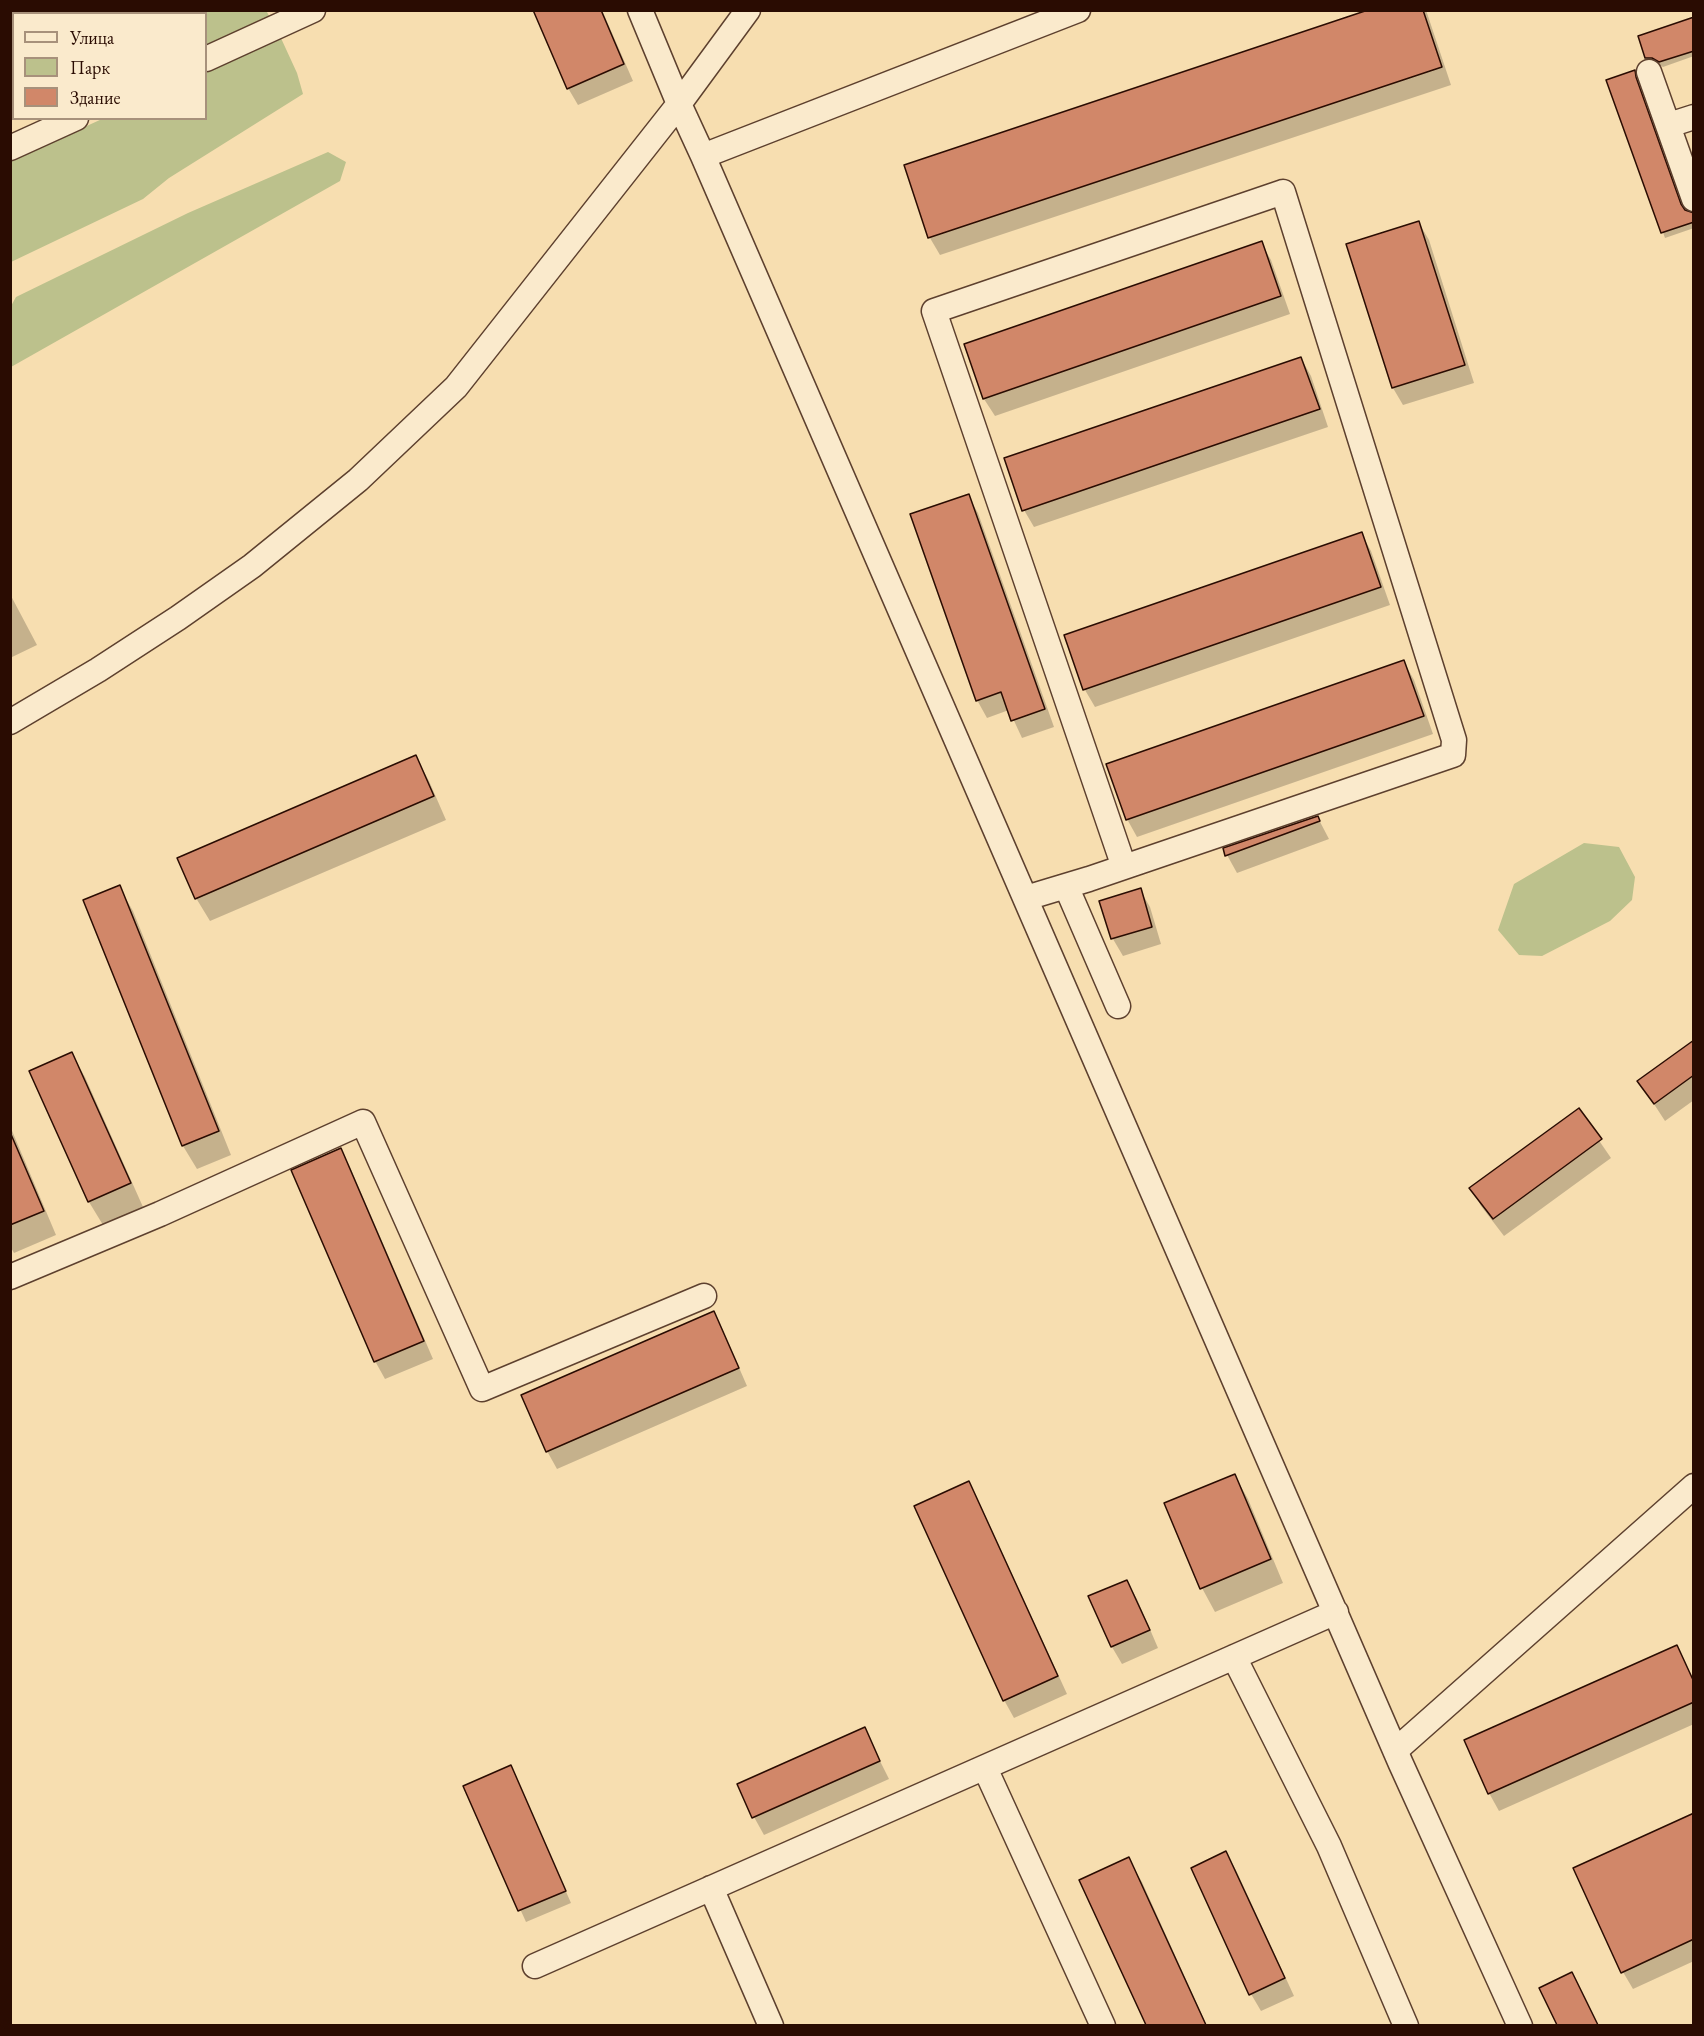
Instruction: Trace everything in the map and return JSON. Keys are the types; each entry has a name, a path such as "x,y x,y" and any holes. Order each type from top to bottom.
{"street":[{"path":"207,59 313,10"},
{"path":"640,10 1396,1750 1520,2025"},
{"path":"10,722 98,670 252,566 358,480 456,387 679,104 748,10"},
{"path":"703,156 1078,10"},
{"path":"1649,72 1694,199"},
{"path":"1669,125 1694,117"},
{"path":"10,148 72,120"},
{"path":"1026,898 1124,867 1453,755 1454,740 1282,192 934,311 1124,867"},
{"path":"1066,886 1118,1006"},
{"path":"10,1277 160,1214 363,1122 482,1389 704,1296"},
{"path":"1396,1750 1694,1486"},
{"path":"535,1966 1336,1612"},
{"path":"1234,1657 1329,1846 1407,2025"},
{"path":"985,1768 1103,2025"},
{"path":"711,1888 771,2025"}],"green space":[{"path":"266,10 270,18 207,47 207,12 95,11"},
{"path":"280,36 297,73 303,94 169,178 143,199 11,262 10,161 100,120 207,120 207,71"},
{"path":"328,152 346,162 340,181 11,367 11,306 16,297 188,213"},
{"path":"1584,843 1619,847 1635,877 1632,900 1610,921 1542,956 1519,955 1498,930 1514,884"}],"building":[{"path":"533,10 601,10 624,64 567,89"},
{"path":"1368,10 1423,10 1442,67 928,238 904,165"},
{"path":"1694,17 1694,51 1659,62 1652,58 1645,58 1638,36"},
{"path":"1635,70 1681,204 1685,210 1694,213 1694,222 1661,233 1606,80"},
{"path":"1419,221 1465,365 1392,388 1346,244"},
{"path":"1262,241 1281,296 983,399 964,344"},
{"path":"1301,357 1320,409 1022,511 1004,458"},
{"path":"969,494 1045,709 1011,721 1001,692 976,701 910,514"},
{"path":"1362,532 1381,587 1083,690 1064,635"},
{"path":"1404,660 1424,716 1126,820 1106,764"},
{"path":"416,755 434,796 195,899 177,858"},
{"path":"1318,816 1320,821 1225,856 1223,848"},
{"path":"120,885 219,1131 182,1146 83,900"},
{"path":"1141,888 1152,927 1111,939 1099,901"},
{"path":"1694,1040 1694,1075 1654,1104 1637,1081"},
{"path":"72,1052 131,1183 88,1202 29,1071"},
{"path":"1579,1108 1602,1139 1493,1219 1469,1188"},
{"path":"10,1132 44,1211 10,1225"},
{"path":"341,1148 424,1341 374,1362 291,1170"},
{"path":"714,1311 739,1368 546,1452 521,1395"},
{"path":"1235,1474 1271,1559 1200,1589 1164,1503"},
{"path":"969,1481 1058,1676 1003,1701 914,1506"},
{"path":"1127,1580 1150,1630 1111,1647 1088,1596"},
{"path":"1677,1645 1694,1682 1694,1702 1488,1794 1464,1740"},
{"path":"865,1727 880,1761 752,1818 737,1784"},
{"path":"511,1765 566,1891 518,1911 463,1786"},
{"path":"1694,1813 1694,1939 1621,1973 1573,1868"},
{"path":"1226,1851 1285,1978 1249,1995 1191,1868"},
{"path":"1129,1857 1206,2025 1146,2025 1079,1880"},
{"path":"1572,1972 1598,2025 1557,2025 1539,1988"}]}
